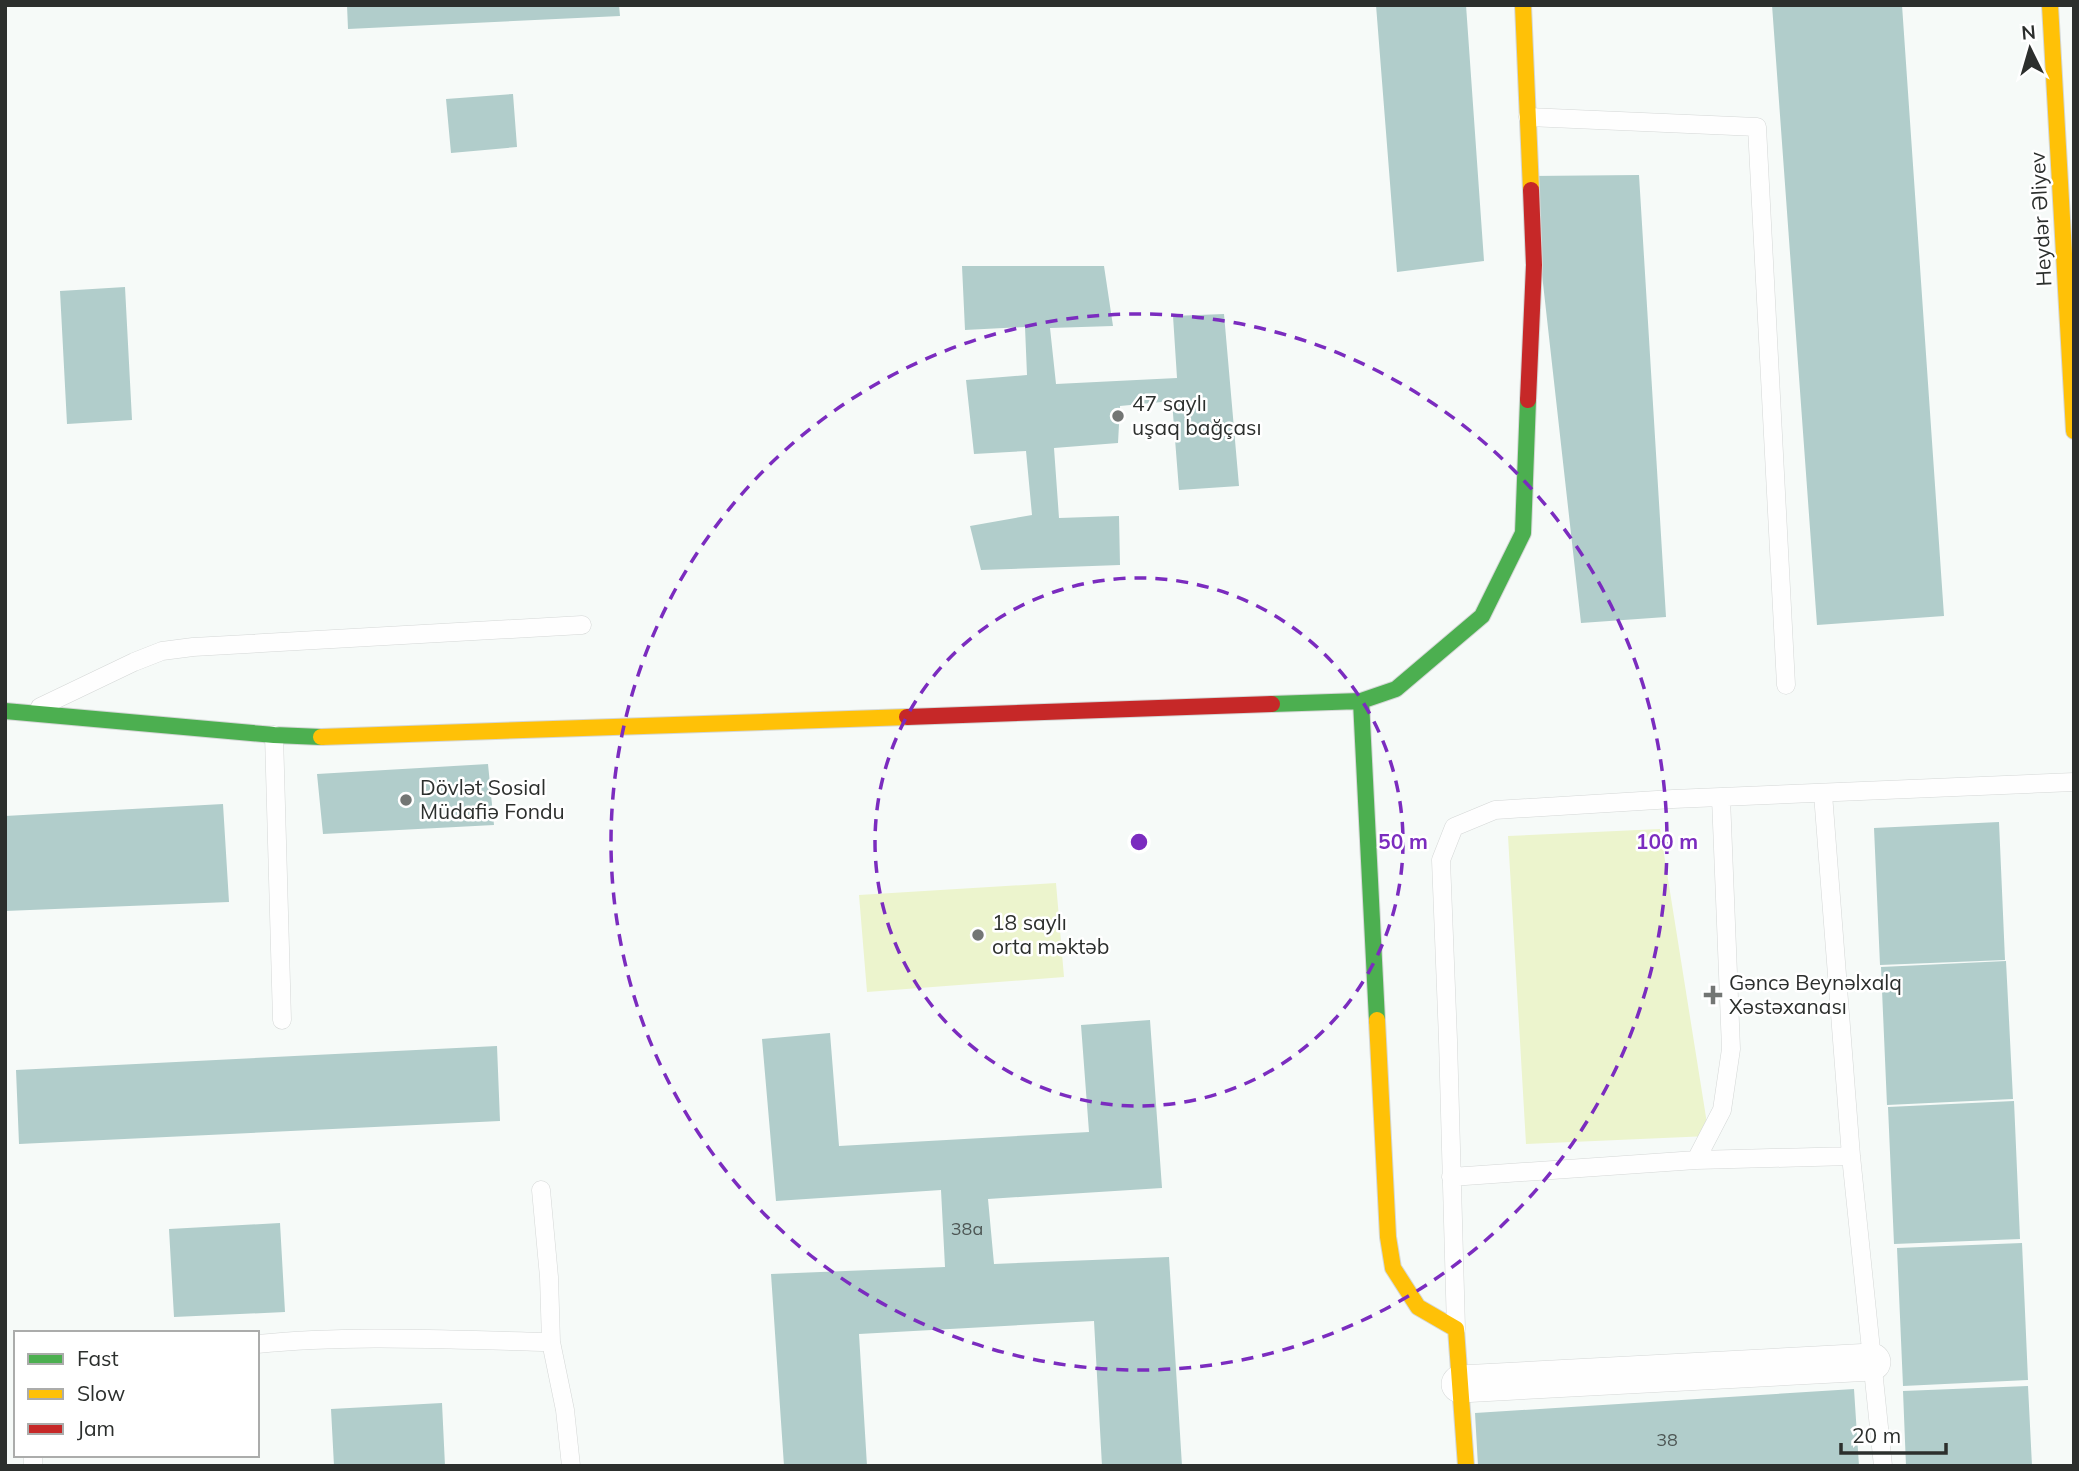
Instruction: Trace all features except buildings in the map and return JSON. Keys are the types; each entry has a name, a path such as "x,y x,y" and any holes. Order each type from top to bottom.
{"street":[{"path":"5,711 321,737 1361,701 1396,689 1482,616 1523,533 1534,265 1523,5"},
{"name":"Heydər Əliyev","path":"2050,5 2071,332 2074,431"},
{"path":"1361,701 1388,1237 1393,1268 1418,1307 1456,1329 1466,1466"},
{"path":"1460,1384 1872,1362"}],"lane":[{"path":"1528,117 1756,128 1786,685"},
{"path":"27,713 162,651 582,625"},
{"path":"274,735 282,1020"},
{"path":"1456,1329 1441,860 1454,827 1494,810 1673,799 2074,782"},
{"path":"1823,794 1851,1156 1883,1466"},
{"path":"1696,1160 1721,1110 1731,1049 1721,798"},
{"path":"1451,1177 1696,1160 1851,1156"},
{"path":"541,1190 549,1277 551,1342 565,1409 571,1466"},
{"path":"259,1344 298,1340 551,1342"}],"green space":[{"path":"1660,829 1709,1136 1526,1144 1508,836"},
{"path":"1056,883 1064,977 867,992 859,895"}],"traffic: fast":[{"path":"1272,704 1361,701 1396,689 1482,616 1523,533 1528,400"},
{"path":"1361,701 1377,1020"},
{"path":"5,711 321,737"}],"traffic: slow":[{"path":"1523,5 1531,190"},
{"path":"2050,5 2074,431"},
{"path":"321,737 907,717"},
{"path":"1377,1020 1388,1237 1393,1268 1418,1307 1456,1329 1466,1466"}],"traffic: jam":[{"path":"1528,400 1534,265 1531,190"},
{"path":"907,717 1272,704"}],"place":[{"name":"47 saylı uşaq bağçası","path":"1118,416"},
{"name":"Dövlət Sosial Müdafiə Fondu","path":"406,800"},
{"name":"18 saylı orta məktəb","path":"978,935"},
{"name":"Gəncə Beynəlxalq Xəstəxanası","path":"1713,995"}]}
